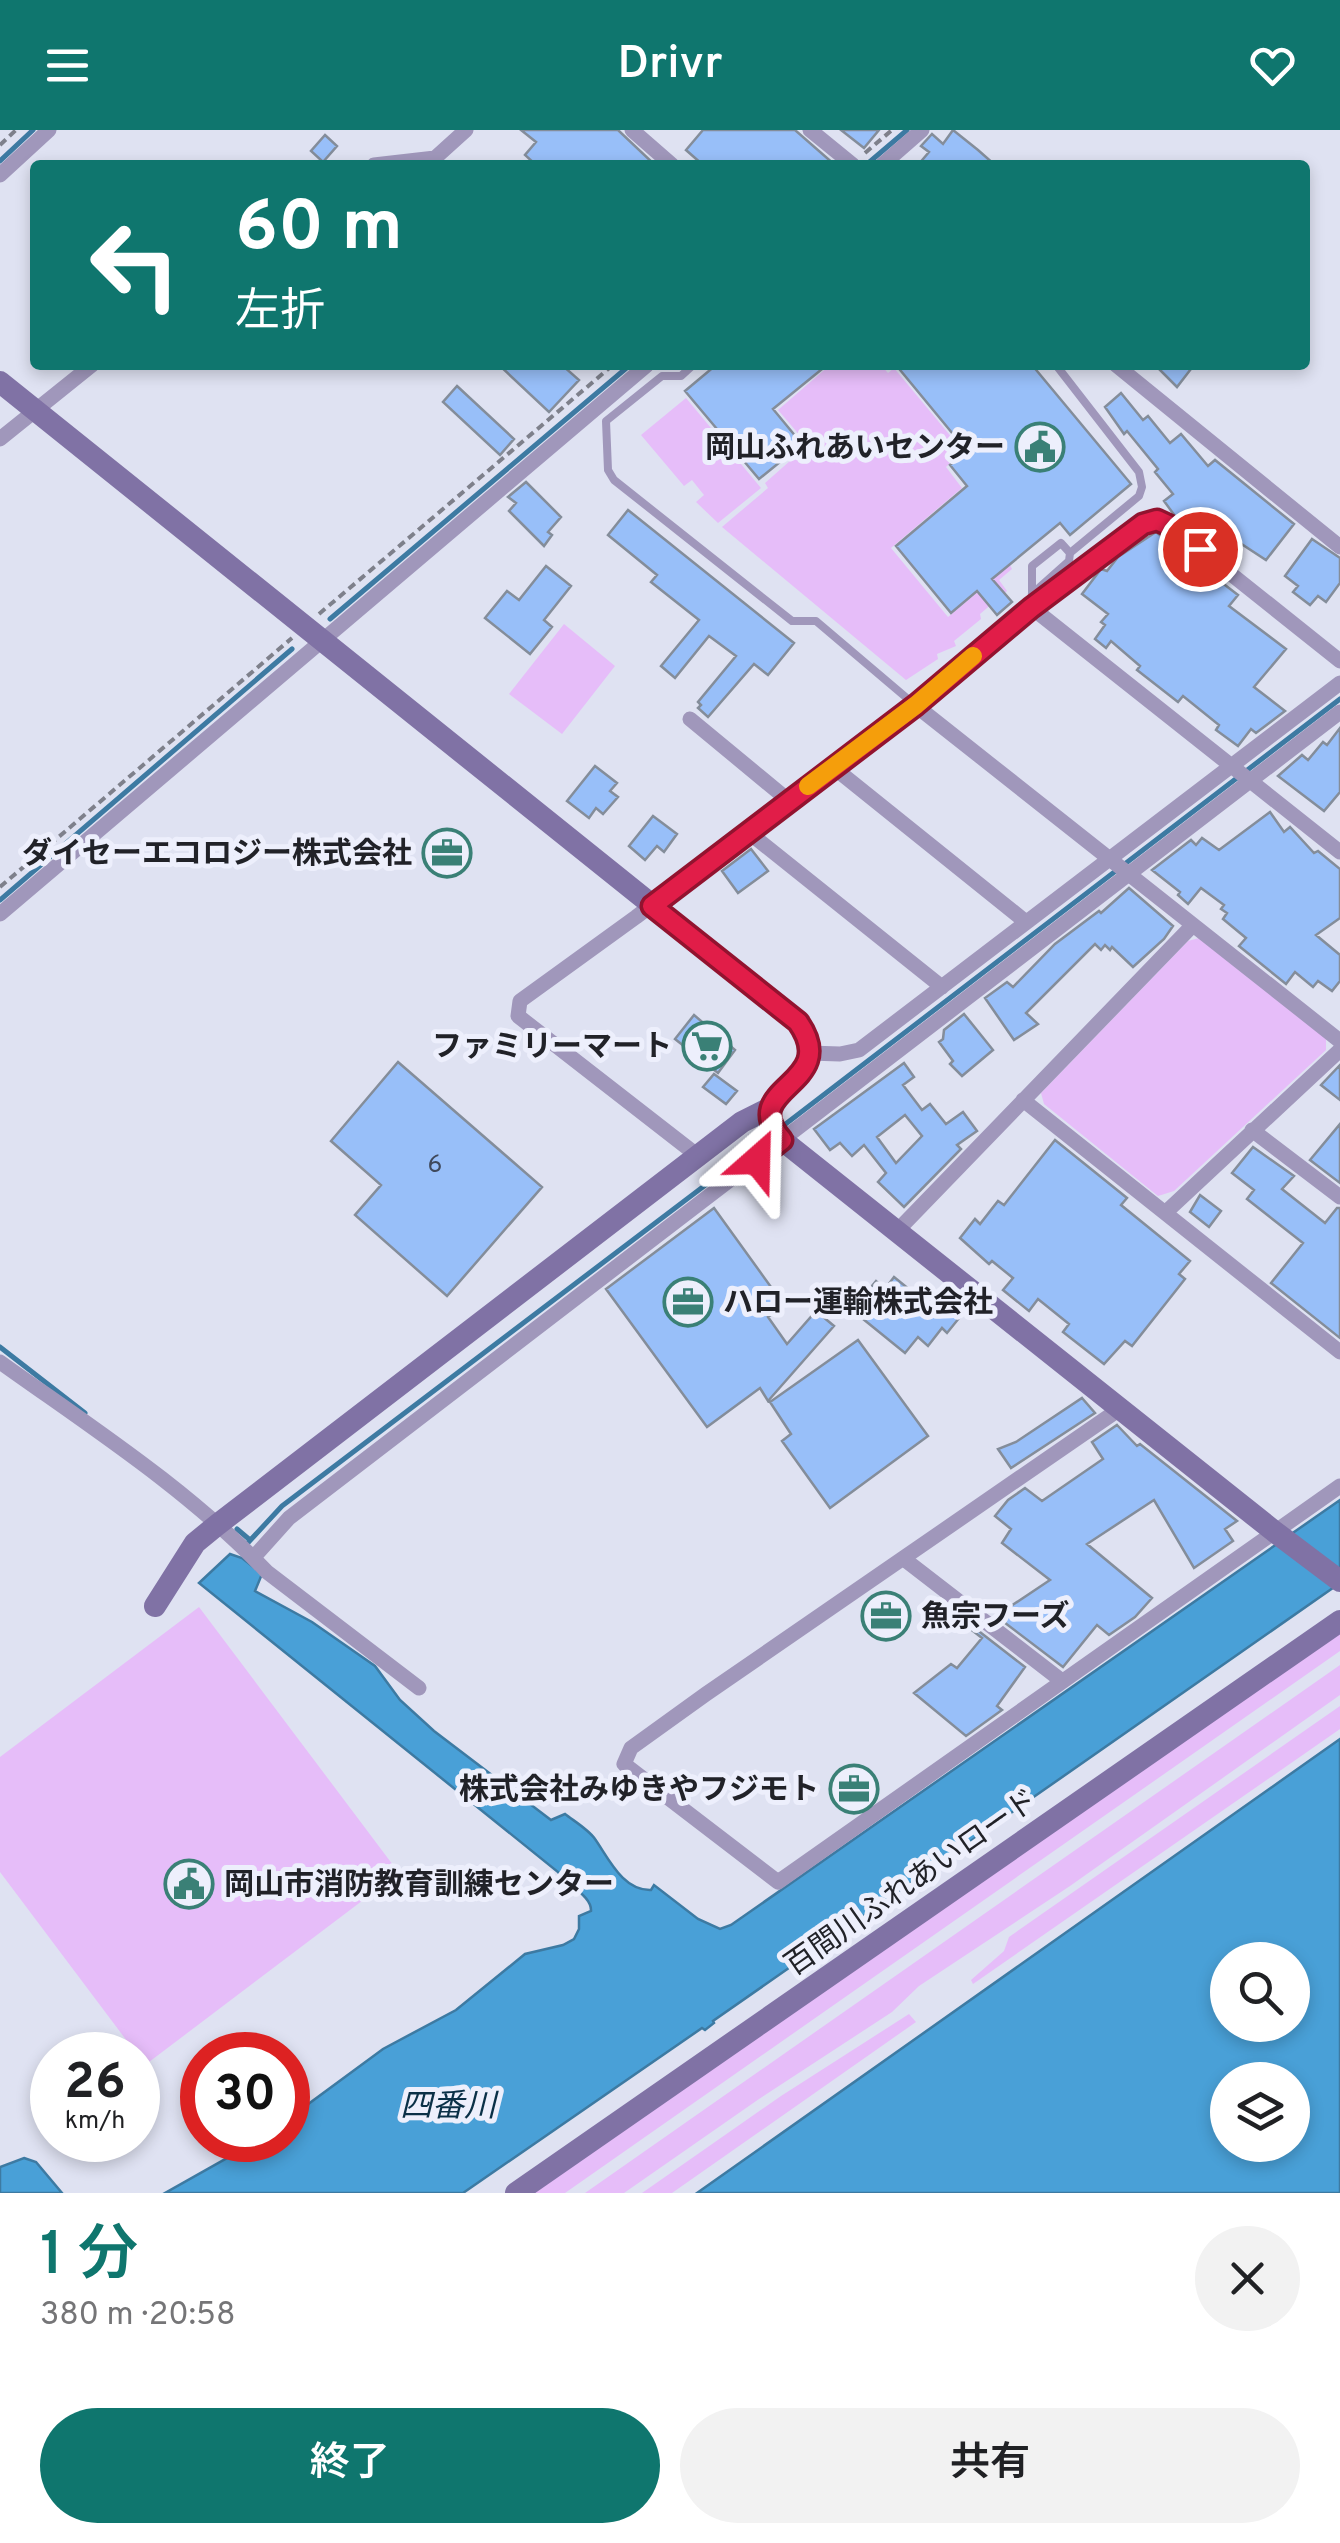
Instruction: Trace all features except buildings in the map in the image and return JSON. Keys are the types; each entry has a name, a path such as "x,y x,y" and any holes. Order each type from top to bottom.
{"street":[{"path":"0,175 49,130"},
{"path":"418,160 435,158 466,130"},
{"path":"632,130 666,160"},
{"path":"810,130 848,160"},
{"path":"888,160 922,130"},
{"path":"0,439 86,370"},
{"path":"0,914 641,370"},
{"path":"1122,370 1340,546"},
{"path":"0,382 798,1022 809,1053 803,1072 778,1094 776,1128"},
{"path":"698,1156 518,1016 520,1001 916,705 1031,601 1143,524 1157,520 1172,527 1340,661"},
{"path":"1031,601 1340,852"},
{"path":"809,1053 859,1050 1026,922 1120,868 1242,774 1340,682"},
{"path":"916,705 1340,1041"},
{"path":"247,1551 776,1128 1242,774 1340,712"},
{"path":"690,719 788,800"},
{"path":"833,767 1026,922"},
{"path":"747,831 942,986"},
{"path":"898,1230 1192,926"},
{"path":"1165,1212 1340,1050"},
{"path":"1023,1100 1340,1352"},
{"path":"154,1606 195,1543 742,1122 776,1128 898,1230 1340,1581"},
{"path":"1252,1130 1340,1198"},
{"path":"0,1362 147,1468 267,1572 419,1688"},
{"path":"1121,1408 631,1748 624,1764 778,1882 1062,1681 1281,1537 1340,1486"},
{"path":"904,1559 1062,1681"},
{"name":"百間川ふれあいロード","path":"516,2193 1340,1621"}],"lane":[{"path":"687,370 680,376 662,376 606,421 608,470 614,480 792,621 816,622 916,705"},
{"path":"1031,601 1069,561 1070,553 1139,496 1142,479 1060,370"},
{"path":"1031,601 1032,566 1061,542 1070,553"}],"path":[{"path":"0,145 16,130"},
{"path":"858,160 892,130"},
{"path":"317,616 607,370"},
{"path":"0,887 292,638"}],"shaded area":[{"path":"824,370 896,370 963,451 946,467 962,488 891,548 948,617 1010,565 1012,569 999,580 1007,591 954,641 956,646 937,654 938,659 906,680 722,527 768,488 765,483 808,445 778,410"},
{"path":"686,398 761,488 718,523 696,502 704,495 692,480 684,486 641,435"},
{"path":"564,624 615,666 562,734 509,694"},
{"path":"1199,938 1326,1038 1326,1050 1174,1191 1158,1196 1044,1104 1041,1093 1188,941"},
{"path":"199,1607 399,1873 189,2032 180,2032 180,2039 160,2054 160,2032 120,2032 0,1872 0,1757"},
{"path":"1340,1629 1340,1651 565,2193 528,2193"},
{"path":"1340,1665 1340,1695 1070,1886 919,1986 892,2012 624,2193 585,2193"},
{"path":"1340,1706 1340,1729 973,1984 971,1980 1004,1951 1009,1937"},
{"path":"909,2014 916,2022 672,2193 642,2193 781,2096"}],"water":[{"name":"四番川","path":"1340,1500 1340,1583 705,2030 702,2028 463,2193 165,2193 220,2162 310,2162 310,2103 383,2049 456,2010 525,1954 574,1939 579,1916 591,1911 588,1900 558,1872 199,1583 230,1554 242,1558 262,1574 255,1591 312,1622 375,1666 400,1700 434,1731 551,1820 565,1814 585,1829 625,1880 641,1889 651,1890 654,1885 698,1919 720,1929"},
{"path":"1340,1739 1340,2193 697,2193"},
{"path":"24,2158 36,2162 62,2193 0,2193 0,2167"}],"waterway":[{"path":"0,161 33,130"},
{"path":"872,160 907,130"},
{"path":"330,619 624,370"},
{"path":"0,900 292,649"},
{"path":"783,1126 1340,699"},
{"path":"244,1547 282,1506 770,1136"},
{"path":"0,1347 85,1413"},
{"path":"237,1529 250,1540"}],"slow traffic":[{"path":"808,786 916,705 973,656"}],"place":[{"name":"岡山ふれあいセンター","path":"1040,447"},
{"name":"ダイセーエコロジー株式会社","path":"447,853"},
{"name":"ファミリーマート","path":"707,1046"},
{"name":"ハロー運輸株式会社","path":"688,1302"},
{"name":"魚宗フーズ","path":"886,1616"},
{"name":"株式会社みゆきやフジモト","path":"854,1789"},
{"name":"岡山市消防教育訓練センター","path":"189,1884"}],"route":[{"path":"757,1160 782,1140 773,1128 770,1108 778,1094 798,1079 808,1062 804,1030 652,906 916,705 1031,608 1143,524 1157,520 1200,549"}]}
